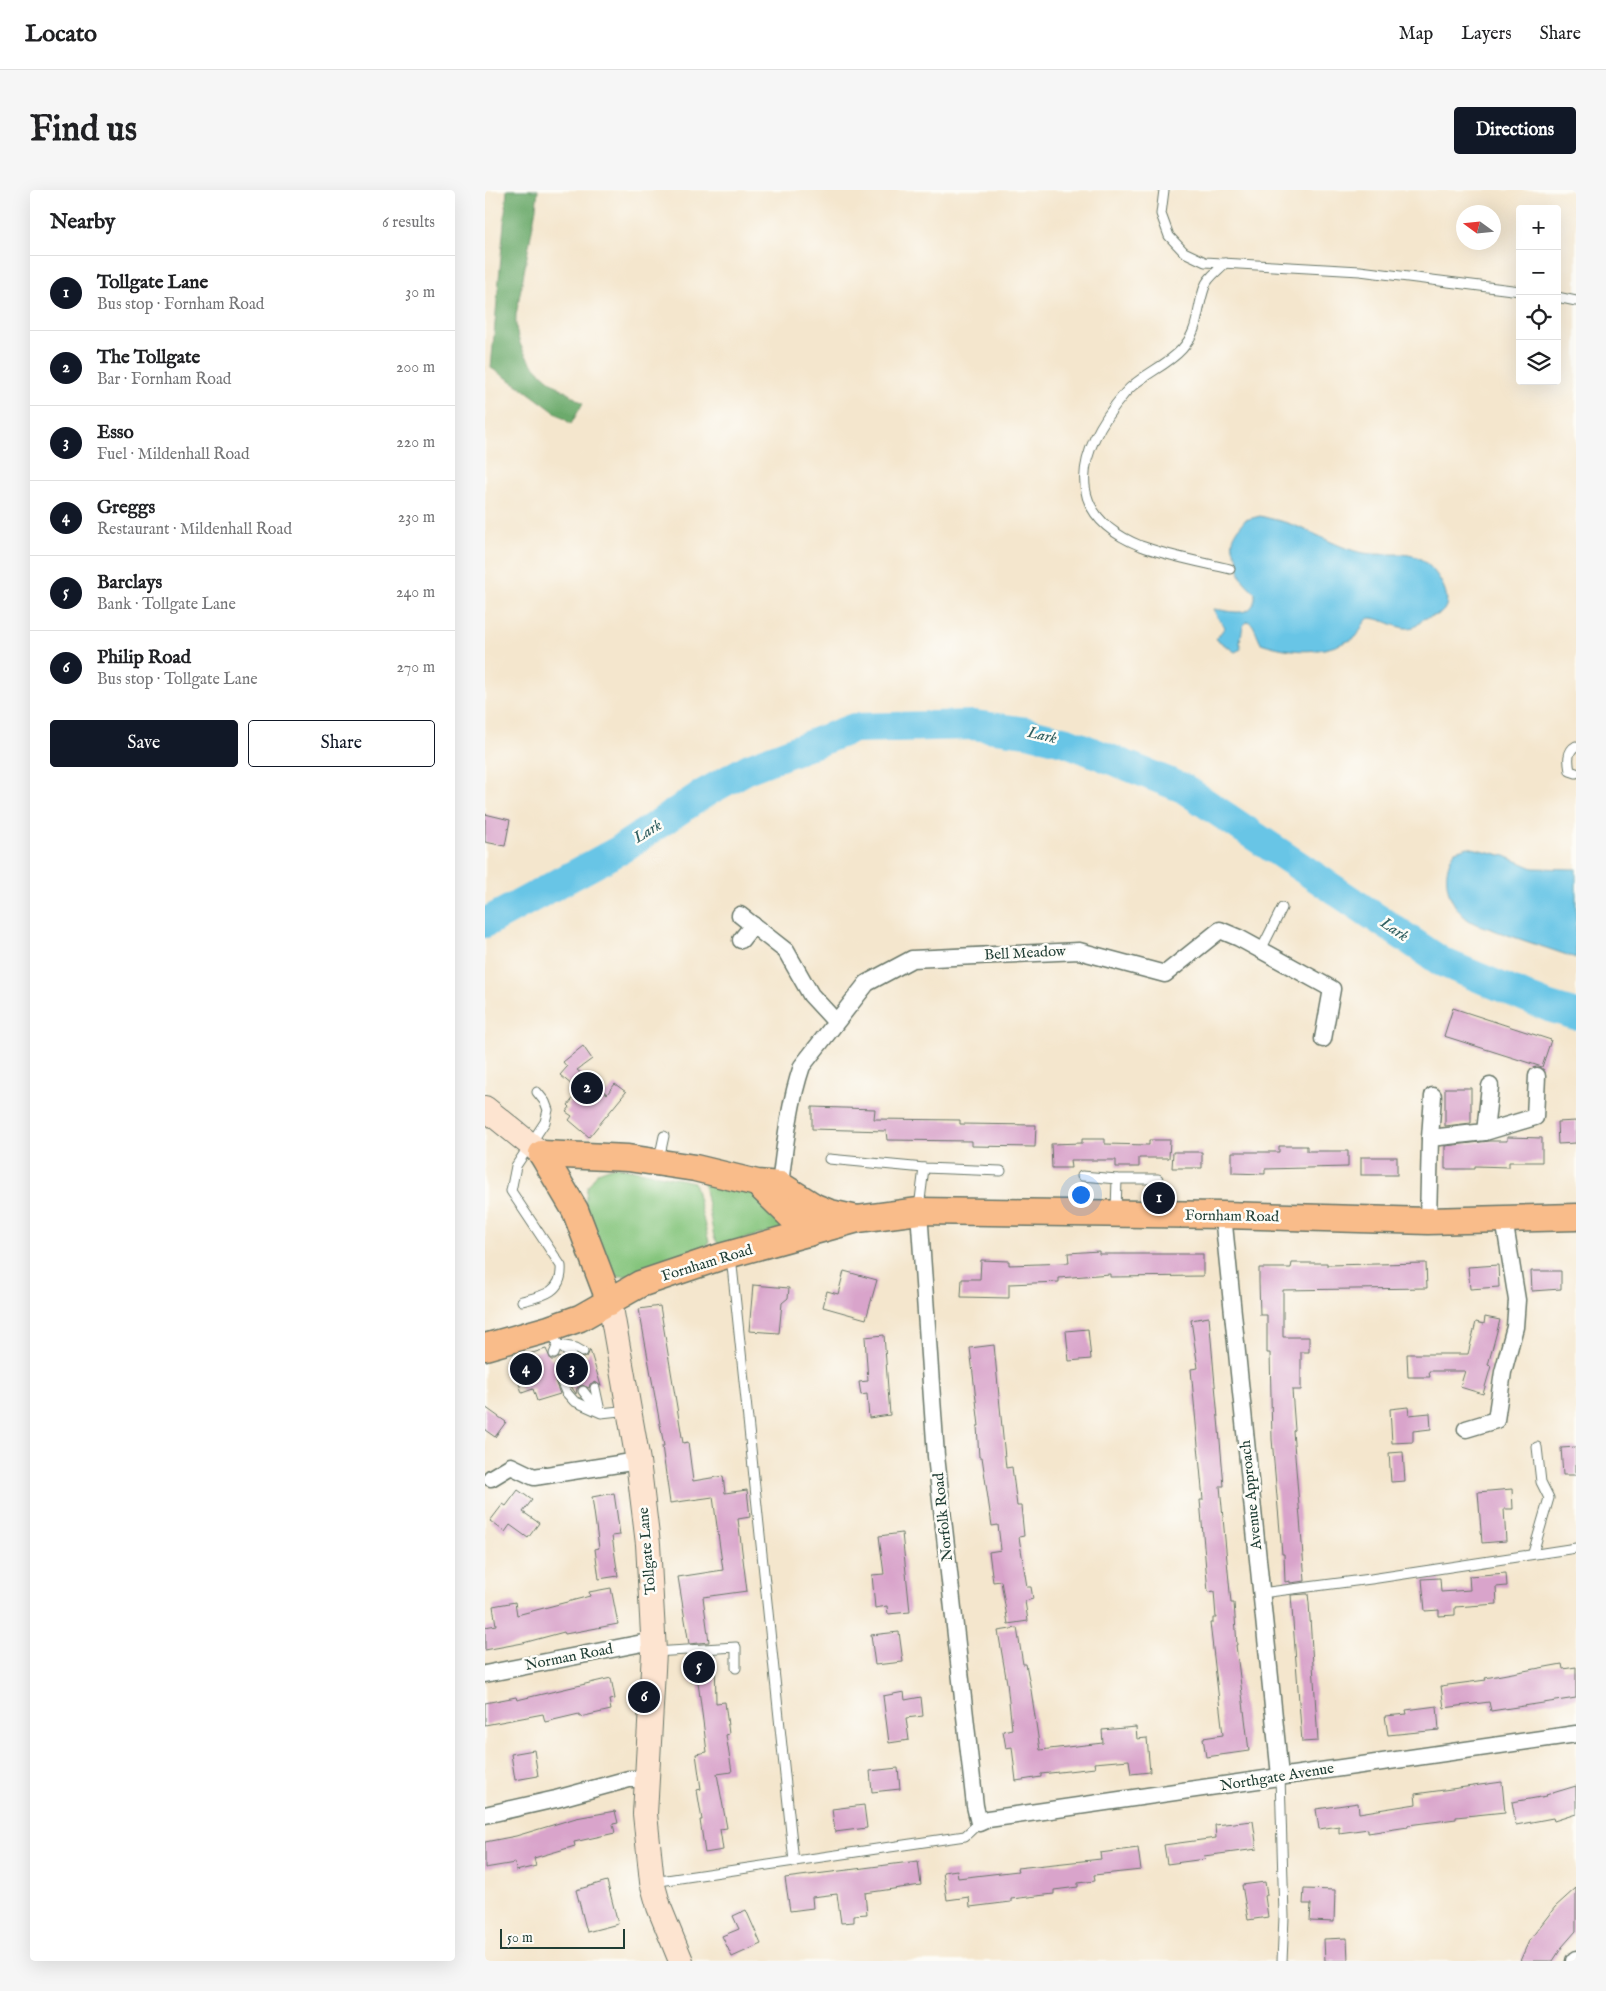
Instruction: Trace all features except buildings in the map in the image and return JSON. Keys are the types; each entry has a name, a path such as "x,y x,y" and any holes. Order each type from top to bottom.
{"main road":[{"name":"Fornham Road","path":"536,1150 659,1162 768,1184 830,1213 858,1219"},
{"name":"Tollgate Lane","path":"536,1150 575,1210 610,1302"},
{"path":"575,1210 577,1189 582,1174 603,1157"},
{"path":"768,1184 808,1233"},
{"name":"Fornham Road","path":"485,1347 554,1343 580,1318 640,1284 731,1254 858,1219 919,1211 1223,1215 1428,1221 1576,1217"}],"street":[{"path":"741,940 746,920 786,950 811,995 835,1021"},
{"name":"Bell Meadow","path":"768,1184 802,1066 835,1021 867,983 912,959 1079,950 1165,974 1220,930 1239,938 1332,989 1323,1039"},
{"path":"1430,1138 1485,1132 1535,1117 1537,1076"},
{"path":"1485,1132 1489,1086"},
{"path":"1428,1221 1433,1096"},
{"path":"485,1108 536,1150"},
{"name":"Norfolk Road","path":"919,1211 936,1456 975,1806 979,1822"},
{"name":"Avenue Approach","path":"1223,1215 1280,1776"},
{"path":"1466,1429 1496,1420 1503,1372 1515,1327 1517,1300 1504,1219"},
{"name":"Tollgate Lane","path":"610,1302 638,1461 648,1544 653,1647 645,1814 652,1882 659,1907 681,1961"},
{"path":"491,1478 511,1466 534,1477 638,1461"},
{"name":"Norman Road","path":"485,1674 653,1647"},
{"name":"Northgate Avenue","path":"979,1822 988,1819 1576,1734"},
{"path":"485,1815 629,1779 647,1779"}],"lane":[{"path":"1164,190 1161,214 1169,236 1183,252 1205,262 1360,270 1516,290"},
{"path":"1225,263 1205,284 1193,334 1181,350 1141,378 1125,393 1092,444 1083,472 1087,500 1102,522 1123,537 1142,546 1230,570"},
{"path":"1561,298 1576,301"},
{"path":"1576,746 1572,748 1567,759 1569,771 1576,773"},
{"path":"1261,950 1282,908"},
{"path":"522,1301 545,1295 556,1286 561,1274 561,1266 511,1191 516,1166 536,1150 545,1122 548,1110 545,1102 537,1092"},
{"path":"659,1162 664,1136"},
{"path":"829,1159 924,1168 1001,1171"},
{"path":"919,1211 924,1168"},
{"path":"1082,1176 1117,1179 1157,1179"},
{"path":"1116,1213 1117,1179"},
{"path":"731,1254 794,1862"},
{"path":"554,1343 576,1348 583,1352"},
{"path":"554,1343 571,1356"},
{"path":"561,1381 566,1392 574,1401 601,1413 629,1410"},
{"path":"595,1388 601,1413"},
{"path":"583,1391 601,1413"},
{"path":"1533,1554 1549,1498 1541,1482 1537,1447"},
{"path":"1261,1593 1371,1579 1576,1548"},
{"path":"653,1647 735,1647 736,1668"},
{"path":"1280,1776 1284,1917 1282,1961"},
{"path":"652,1882 965,1836 979,1822"}],"green space":[{"path":"507,190 538,190 516,315 517,331 527,357 536,368 558,387 583,403 571,424 521,387 491,368"},
{"path":"614,1166 694,1182 709,1242 704,1250 629,1276 616,1276 607,1271 585,1204 587,1188 598,1172"},
{"path":"711,1181 771,1195 797,1224 719,1246 714,1237 704,1184"}],"water":[{"path":"1260,516 1293,525 1355,551 1370,554 1408,555 1421,559 1435,572 1441,581 1447,599 1446,607 1441,613 1423,619 1411,628 1369,618 1354,638 1325,649 1303,651 1261,643 1253,625 1248,621 1243,626 1240,642 1241,649 1235,652 1216,639 1225,627 1217,617 1214,609 1241,612 1251,607 1254,602 1255,593 1242,578 1238,559 1232,544 1236,533 1245,520"},
{"path":"1468,847 1505,856 1533,868 1576,869 1576,958 1477,924 1462,914 1456,907 1448,889 1447,869 1455,851"}],"waterway":[{"name":"Lark","path":"485,923 618,851 703,794 749,768 854,728 973,725 1027,732 1067,742 1183,788 1442,962 1549,1007 1576,1015"}],"place":[{"name":"The Tollgate","path":"587,1088"},
{"name":"Tollgate Lane","path":"1159,1198"},
{"name":"Greggs","path":"526,1369"},
{"name":"Esso","path":"572,1369"},
{"name":"Barclays","path":"699,1667"},
{"name":"Philip Road","path":"644,1697"}]}
